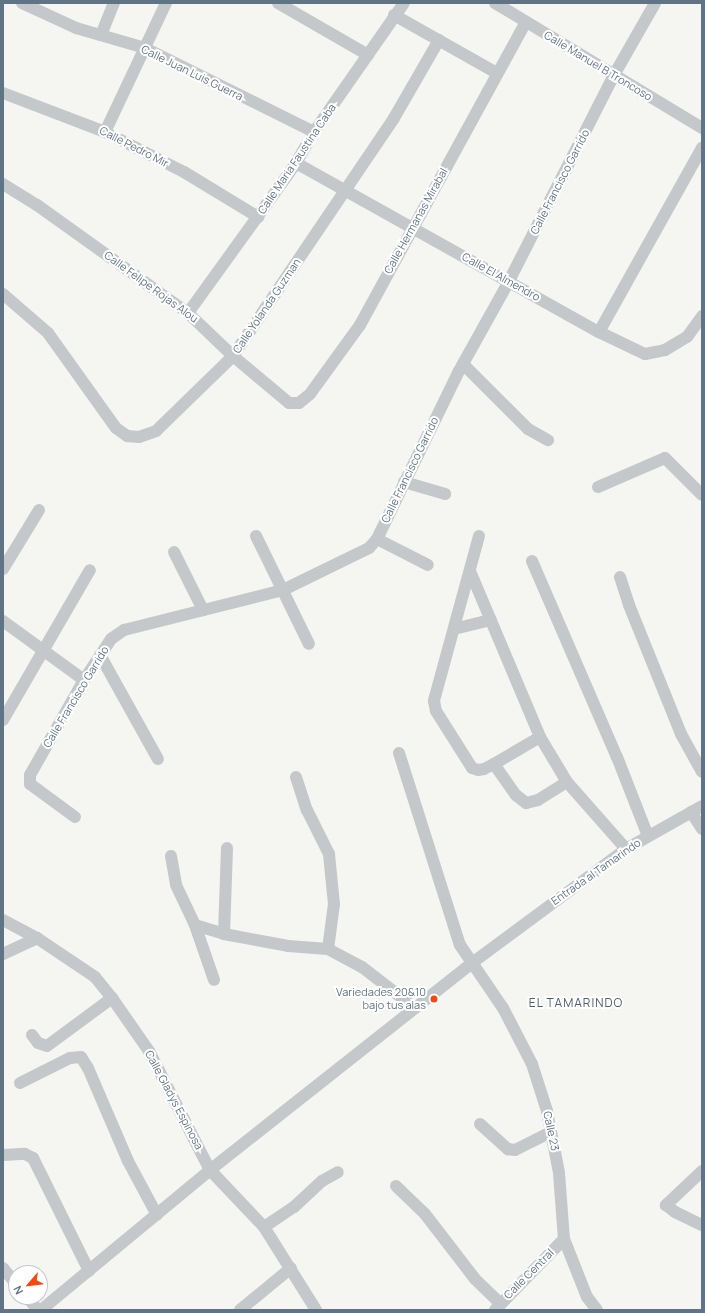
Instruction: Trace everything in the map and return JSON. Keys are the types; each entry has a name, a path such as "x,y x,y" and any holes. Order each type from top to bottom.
{"street":[{"name":"Calle Juan Luis Guerra","path":"22,3 76,28 145,48 314,132"},
{"path":"100,35 114,3"},
{"path":"105,132 166,3"},
{"path":"278,3 368,56"},
{"name":"Calle Maria Faustina Caba","path":"188,313 296,163 314,132 368,56 394,15 404,3"},
{"name":"Calle Manuel B Troncoso","path":"495,3 702,128"},
{"name":"Calle Francisco Garrido","path":"75,817 30,784 30,775 84,680 111,638 124,630 283,590 369,548 377,539 463,364 509,281 614,76 655,3"},
{"path":"394,15 497,73"},
{"name":"Calle Hermanas Mirabal","path":"289,403 299,403 310,394 355,331 526,22"},
{"name":"Calle Yolanda Guzman","path":"3,294 48,333 104,414 116,428 127,436 139,437 156,431 234,356 394,118 439,40"},
{"name":"Calle Pedro Mir","path":"3,93 105,132 184,172 258,217"},
{"path":"599,332 702,148"},
{"name":"Calle El Almendro","path":"296,163 599,332 645,354 665,350 687,336 702,316"},
{"name":"Calle Felipe Rojas Alou","path":"4,188 43,210 188,313 234,356 289,403"},
{"path":"463,364 528,429 548,440"},
{"path":"598,487 665,458 702,495"},
{"path":"404,482 445,494"},
{"path":"3,569 39,510"},
{"path":"256,536 309,644"},
{"path":"479,536 434,700 436,711 472,768 478,770 494,764 540,737"},
{"path":"377,539 428,565"},
{"path":"174,552 203,610"},
{"path":"532,561 617,757 648,836"},
{"path":"3,720 42,650 90,570"},
{"path":"470,571 540,737 567,782 626,849"},
{"path":"620,577 629,605 681,734 702,772"},
{"path":"454,629 491,620"},
{"path":"3,621 84,680"},
{"path":"100,655 158,759"},
{"name":"Calle 23","path":"399,753 460,945 503,1008 532,1064 547,1111 559,1173 564,1239 588,1297 598,1310"},
{"path":"494,764 516,795 526,803 538,800 567,782"},
{"path":"296,777 308,810 329,854 334,904 328,949"},
{"name":"Entrada al Tamarindo","path":"41,1310 210,1170 472,963 626,849 702,806"},
{"path":"691,812 702,828"},
{"path":"224,934 227,848"},
{"path":"171,856 176,885 194,925 214,980"},
{"name":"Calle Gladys Espinosa","path":"3,920 37,938 95,977 112,998 149,1051 210,1170 264,1227 316,1310"},
{"path":"194,925 224,934 288,946 328,949 362,966 415,1008"},
{"path":"3,954 37,938"},
{"path":"32,1035 43,1046 51,1044 112,998"},
{"path":"20,1083 70,1058 81,1057 88,1068 128,1162 157,1215"},
{"path":"480,1124 508,1148 515,1150 551,1132"},
{"path":"3,1156 25,1154 33,1158 89,1271"},
{"path":"702,1171 666,1205 675,1212 702,1225"},
{"path":"264,1227 294,1207 322,1181 338,1172"},
{"path":"396,1186 425,1214 497,1307"},
{"name":"Calle Central","path":"497,1307 564,1239"},
{"path":"240,1310 290,1268"}],"place":[{"name":"Variedades 20&10 bajo tus alas","path":"434,999"}],"district":[{"name":"EL TAMARINDO","path":"576,1003"}]}
